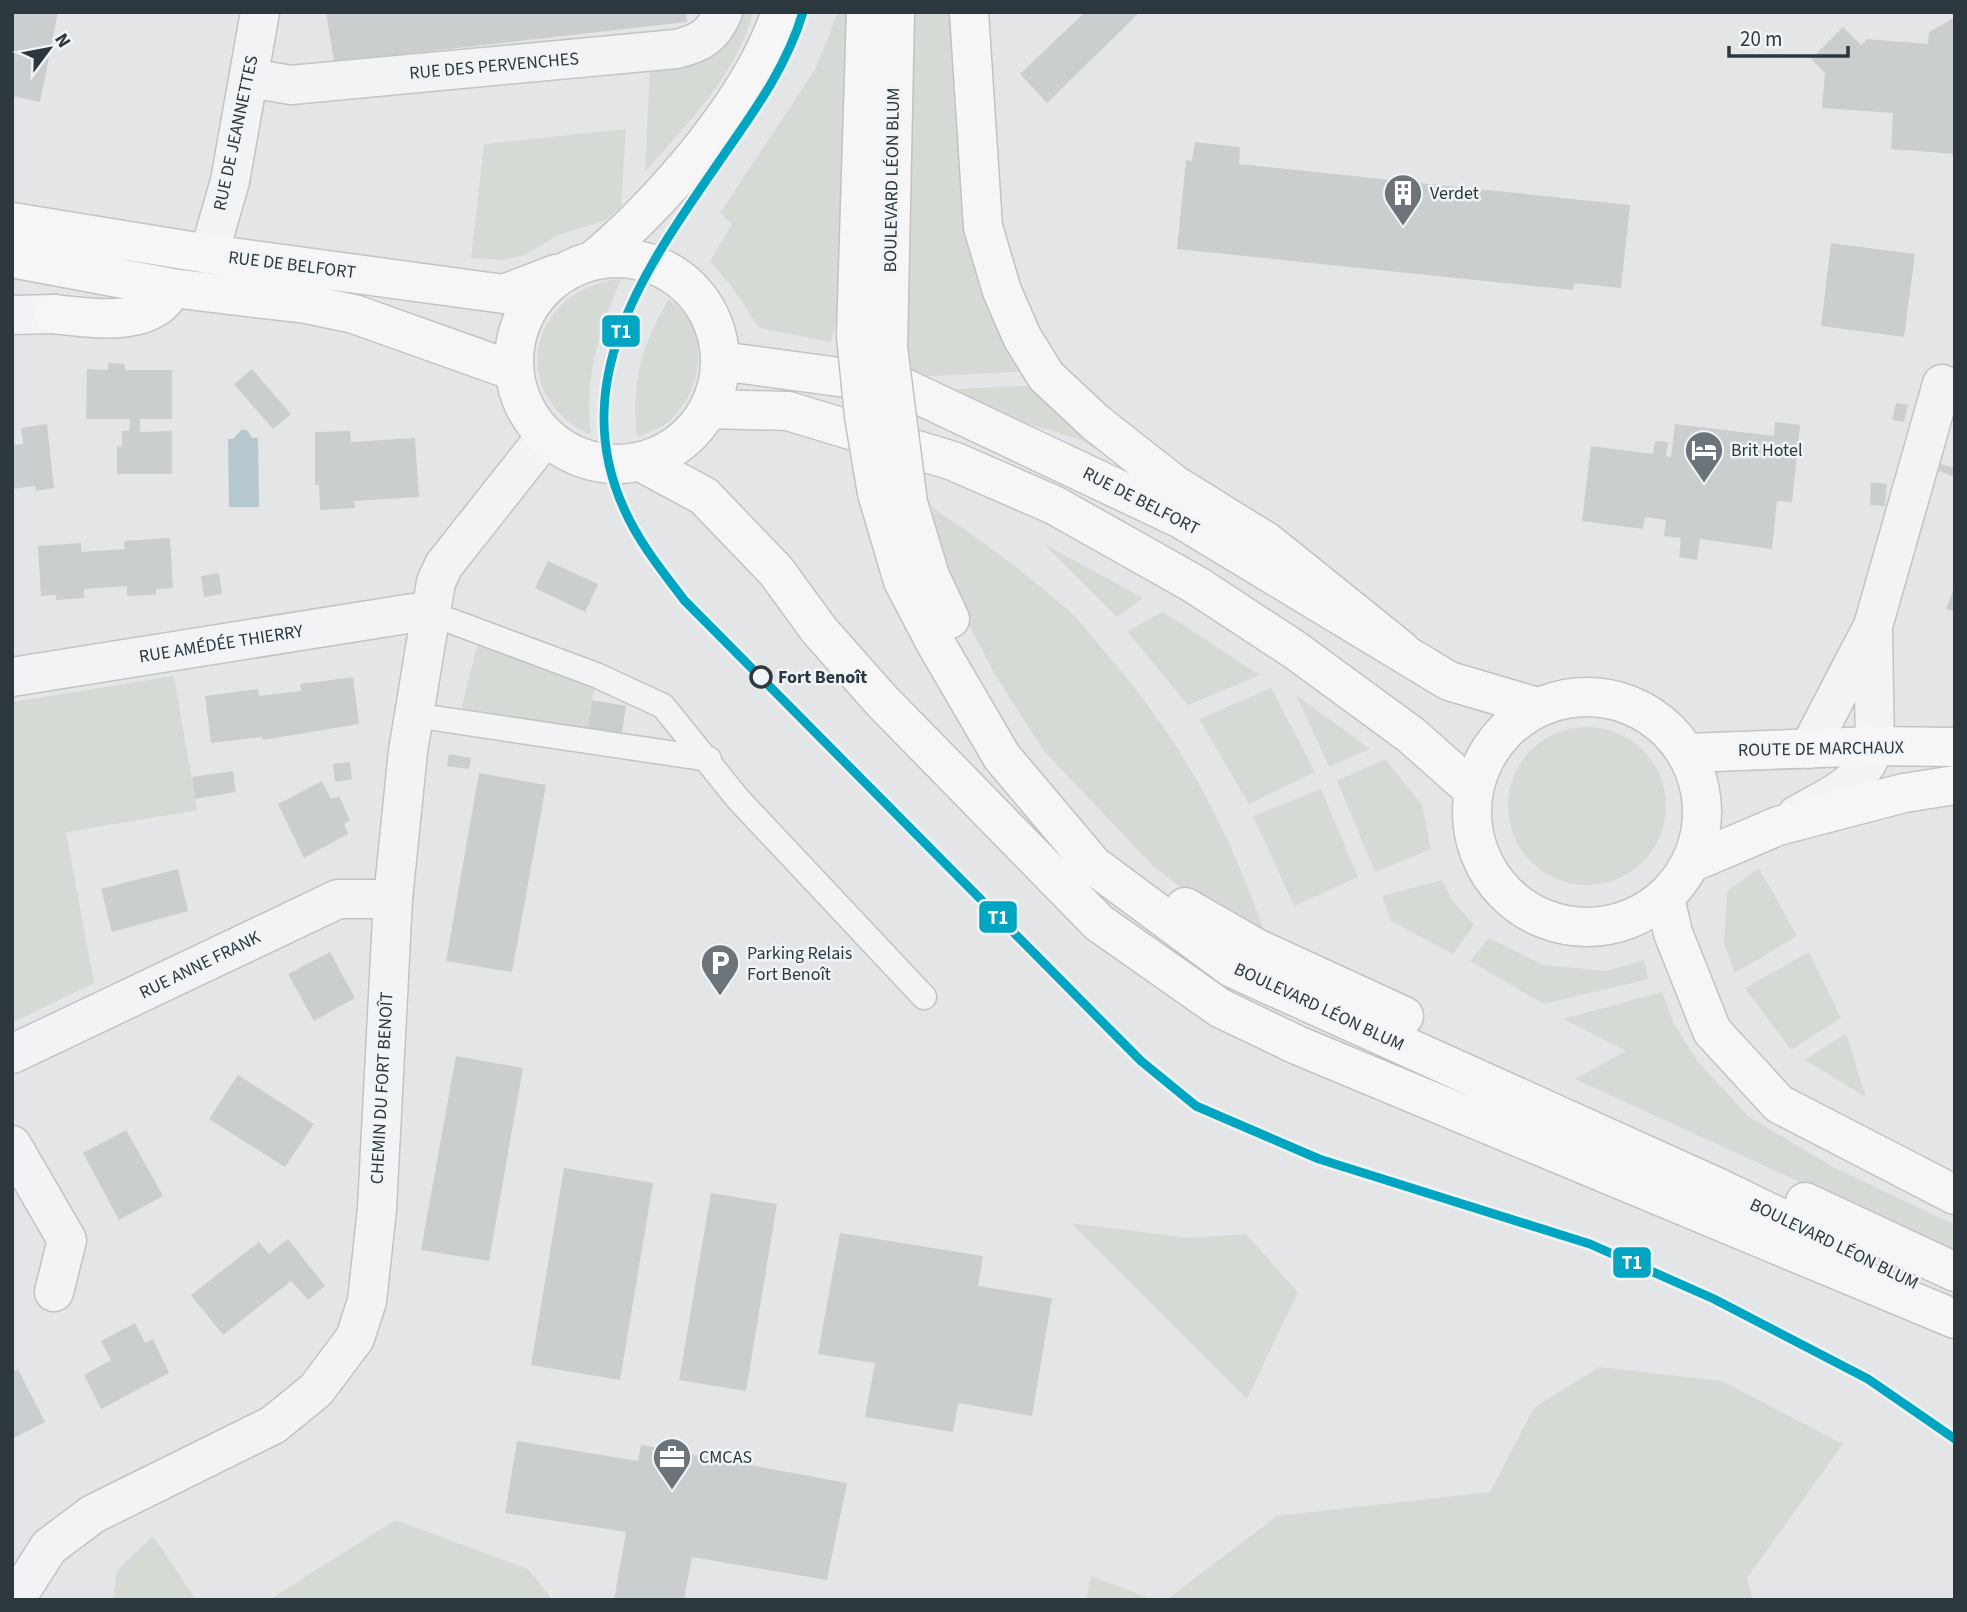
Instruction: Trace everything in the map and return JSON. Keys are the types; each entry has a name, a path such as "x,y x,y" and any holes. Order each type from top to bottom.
{"main road":[{"path":"581,265 622,258 667,272 685,284 705,306 716,332 720,361 717,386 708,410 690,434 665,452 641,462 609,468 580,457 546,436 520,396 514,371 515,341 525,312 543,288 624,234 724,118 771,42 781,12"},
{"name":"BOULEVARD LÉON BLUM","path":"866,12 872,342"},
{"name":"BOULEVARD LÉON BLUM","path":"872,342 895,12"},
{"path":"969,12 983,227 1002,291 1022,337 1046,376 1095,422 1175,485 1267,542 1401,650"},
{"name":"RUE DE BELFORT","path":"12,222 209,254 504,294 581,265"},
{"path":"61,266 86,253 198,274 209,254"},
{"path":"12,258 172,288 306,304 354,314 514,371"},
{"path":"54,314 127,317 152,311 166,302 172,288"},
{"path":"872,342 892,498"},
{"name":"RUE DE BELFORT","path":"720,361 898,386 1181,519 1401,650 1448,681 1537,707"},
{"path":"708,410 788,411 953,461 1055,505 1196,585 1295,650 1411,735 1472,789"},
{"path":"641,462 705,496 776,571 819,629 881,700 1099,923 1220,1007 1297,1045 1955,1319"},
{"name":"BOULEVARD LÉON BLUM","path":"892,498 956,632 1021,741 1113,848 1181,905 1256,948 1955,1272"},
{"name":"BOULEVARD LÉON BLUM","path":"892,498 903,581 1002,757 1093,865 1232,968 1720,1188 1919,1285 1955,1307"},
{"path":"1569,696 1604,697 1636,707 1665,726 1687,752 1700,788 1702,827 1691,863 1665,898 1637,917 1605,927 1570,927 1538,918 1510,899 1491,878 1479,854 1471,822 1472,789 1485,755 1507,727 1537,707 1569,696"},
{"name":"ROUTE DE MARCHAUX","path":"1687,752 1875,746 1955,747"},
{"path":"1691,863 1778,826 1904,793 1955,785"},
{"path":"1665,898 1673,933 1712,1031 1779,1104 1950,1191"}],"street":[{"name":"RUE DE JEANNETTES","path":"209,254 230,181 260,12"},
{"name":"RUE DES PERVENCHES","path":"249,78 291,85 676,49 695,44 715,32 723,12"},
{"path":"12,315 54,314"},
{"path":"1808,750 1873,626 1942,384"},
{"name":"CHEMIN DU FORT BENOÎT","path":"15,1600 49,1547 93,1514 273,1425 316,1390 355,1338 367,1301 377,1209 393,899 414,715 436,582 444,565 546,436"},
{"name":"RUE AMÉDÉE THIERRY","path":"12,677 413,613 430,617"},
{"path":"1778,826 1855,782 1869,764 1875,746 1873,626"},
{"name":"RUE ANNE FRANK","path":"12,1054 338,898 393,899"},
{"path":"12,1145 67,1241 54,1292"}],"lane":[{"path":"430,617 451,621 596,675 663,706 738,799 924,997"},
{"path":"414,715 709,760"}],"shaded area":[{"path":"739,12 753,12 735,57 723,78 645,172 650,68"},
{"path":"838,12 847,12 838,317 831,342 759,328 732,287 710,261 732,224 720,213 816,68"},
{"path":"903,12 953,12 1032,371 912,377 899,374"},
{"path":"626,129 621,206 606,220 559,235 522,256 501,260 471,258 484,144"},
{"path":"621,279 600,336 591,375 591,435 564,418 547,396 538,371 539,346 548,322 565,302 589,287"},
{"path":"669,299 686,315 694,332 698,346 696,375 692,388 677,413 664,425 637,437 636,399 640,365 651,333"},
{"path":"1044,385 1129,468 1078,439 932,395 932,390"},
{"path":"242,429 248,431 252,438 258,438 259,507 229,507 228,439 233,439"},
{"path":"932,507 1001,556 1068,610 1136,690 1183,756 1203,791 1238,863 1267,940 1195,898 1153,866 1043,750 994,673 960,607 943,565"},
{"path":"1044,544 1143,598 1117,617"},
{"path":"1163,612 1260,675 1188,705 1127,631"},
{"path":"478,643 594,689 587,732 461,709"},
{"path":"174,676 197,810 66,832 94,983 12,1023 12,702"},
{"path":"1271,688 1315,772 1249,804 1199,719"},
{"path":"1296,695 1370,749 1329,767"},
{"path":"1587,727 1617,733 1643,750 1660,776 1666,806 1660,836 1643,862 1617,879 1587,885 1557,879 1531,862 1514,836 1508,806 1514,776 1531,750 1557,733"},
{"path":"1385,759 1422,805 1431,849 1375,872 1337,781"},
{"path":"1321,789 1358,877 1294,906 1253,816"},
{"path":"1759,868 1797,936 1735,973 1724,943 1727,891"},
{"path":"1442,880 1452,900 1474,925 1453,954 1391,921 1382,896"},
{"path":"1489,938 1543,965 1606,971 1644,960 1648,979 1544,1004 1470,961"},
{"path":"1809,952 1841,1018 1791,1050 1745,988"},
{"path":"1662,992 1674,1024 1698,1062 1749,1117 1833,1167 1955,1225 1955,1256 1575,1079 1626,1051 1563,1019"},
{"path":"1846,1033 1866,1097 1805,1060"},
{"path":"1071,1223 1189,1238 1246,1234 1298,1292 1247,1399"},
{"path":"1599,1367 1722,1381 1843,1444 1747,1578 1753,1600 1166,1600 1277,1516 1490,1492 1534,1408"},
{"path":"395,1520 528,1569 553,1600 269,1600"},
{"path":"153,1536 196,1600 113,1600 117,1570"},
{"path":"1091,1576 1154,1600 1086,1600"}],"building":[{"path":"12,12 58,12 40,102 12,96"},
{"path":"326,12 686,12 687,22 334,62"},
{"path":"1085,12 1140,12 1047,103 1020,74"},
{"path":"1955,17 1955,154 1891,149 1893,113 1822,108 1825,73 1811,59 1843,27 1861,45 1867,39 1928,44 1929,32"},
{"name":"Verdet","path":"1195,142 1240,147 1239,164 1630,205 1621,288 1574,283 1573,290 1177,249 1186,160 1192,161"},
{"path":"1831,243 1915,254 1904,337 1821,326"},
{"path":"108,363 125,364 125,370 172,370 172,419 140,419 140,432 172,431 172,474 117,474 117,446 122,447 122,431 129,431 130,419 86,419 87,369 108,370"},
{"path":"252,369 291,414 273,429 234,384"},
{"path":"1896,403 1908,405 1904,422 1892,420"},
{"path":"1775,422 1800,425 1792,502 1777,501 1772,549 1700,539 1697,560 1679,557 1681,538 1664,536 1666,520 1645,517 1643,529 1582,521 1591,446 1653,454 1655,441 1668,442 1666,456 1671,457 1675,424 1774,436"},
{"path":"47,424 54,488 36,491 35,486 12,489 12,445 23,444 21,428"},
{"path":"350,431 351,442 415,438 419,497 354,501 355,508 320,510 319,485 315,485 315,432"},
{"path":"1940,464 1955,468 1955,477 1939,471"},
{"path":"1871,482 1887,484 1885,506 1870,505"},
{"path":"170,538 173,588 156,589 156,594 149,595 127,596 127,586 84,589 84,598 56,600 56,595 41,596 38,546 81,543 81,552 125,549 124,541"},
{"path":"548,561 598,584 585,612 535,588"},
{"path":"219,573 222,594 204,597 201,576"},
{"path":"1955,588 1955,612 1946,609"},
{"path":"353,677 359,724 263,740 262,737 211,743 205,696 258,689 259,696 301,691 300,684"},
{"path":"592,700 626,706 621,738 587,732"},
{"path":"449,754 471,758 469,769 447,766"},
{"path":"350,762 352,779 335,782 333,764"},
{"path":"233,771 236,792 195,799 192,777"},
{"path":"479,773 546,785 512,972 446,961"},
{"path":"322,781 331,799 339,796 350,820 344,824 348,834 304,858 278,804"},
{"path":"178,869 188,911 112,932 101,889"},
{"path":"330,952 355,998 314,1021 288,974"},
{"path":"456,1056 523,1068 489,1261 421,1250"},
{"path":"238,1075 314,1124 285,1167 209,1119"},
{"path":"126,1130 163,1196 119,1220 83,1153"},
{"path":"564,1168 653,1183 620,1380 531,1365"},
{"path":"711,1193 777,1204 746,1391 679,1380"},
{"path":"840,1233 983,1256 978,1286 1052,1298 1032,1416 958,1403 953,1432 865,1417 875,1363 818,1354"},
{"path":"288,1239 325,1286 308,1300 291,1281 223,1335 191,1295 259,1242 269,1254"},
{"path":"135,1323 145,1343 153,1339 169,1373 101,1409 84,1375 111,1360 101,1341"},
{"path":"18,1369 45,1422 12,1439 12,1372"},
{"path":"517,1441 638,1461 641,1445 847,1483 827,1580 692,1557 684,1600 614,1600 626,1532 505,1513"}],"transit line":[{"name":"T1","path":"803,12 788,51 769,87 668,237 644,280 623,323 610,368 604,414 608,462 631,523 684,600 1141,1061 1196,1106 1319,1159 1590,1244 1714,1299 1868,1379 1955,1439"}],"place":[{"name":"Verdet","path":"1403,227"},
{"name":"Brit Hotel","path":"1704,484"},
{"name":"Fort Benoît","path":"761,677"},
{"name":"Parking Relais Fort Benoît","path":"720,997"},
{"name":"CMCAS","path":"672,1491"}]}
